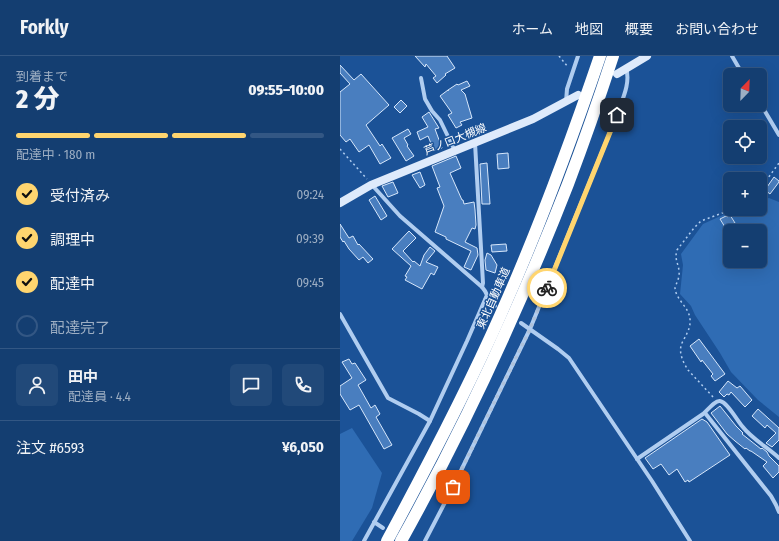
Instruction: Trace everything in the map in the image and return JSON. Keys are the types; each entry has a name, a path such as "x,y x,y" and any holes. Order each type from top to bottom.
{"highway":[{"name":"東北自動車道","path":"387,541 454,414 500,317 530,247 556,180 600,56"},
{"path":"401,541 465,420 510,323 568,184 613,56"}],"main road":[{"path":"617,74 636,59 647,56"},
{"name":"芦ノ口大槻線","path":"340,202 371,185 533,119 578,95"}],"street":[{"path":"566,102 567,89 578,56"},
{"path":"732,56 739,68"},
{"path":"424,541 460,473 530,329 617,115 627,84 628,74 626,68"},
{"path":"421,78 425,99 432,111 440,120 455,151"},
{"path":"765,112 779,135"},
{"path":"475,143 482,287"},
{"path":"364,541 430,421 487,295 482,287 400,216 371,185"},
{"path":"485,300 495,306"},
{"path":"340,314 388,398 430,421"},
{"path":"521,323 569,358 690,541"},
{"path":"637,459 705,413 719,401 724,403 743,428 779,458"},
{"path":"705,413 771,496 779,512"},
{"path":"374,522 383,528"}],"path":[{"path":"559,56 573,71"},
{"path":"340,149 371,185"},
{"path":"767,179 779,163"},
{"path":"716,402 688,370 681,353 681,344 689,329 690,317 675,291 680,272 676,257 677,250 701,220 723,212"}],"shaded area":[{"path":"767,198 779,202 779,417 758,400 731,372 695,315 691,306 680,294 683,265 681,254 703,224 723,215 767,216"},
{"path":"352,428 382,473 372,508 352,541 340,541 340,434"}],"building":[{"path":"415,56 447,56 455,68 445,74 446,75 437,83 433,78 436,76 426,64 425,67"},
{"path":"340,65 354,80 361,74 389,105 366,125 380,146 382,144 391,158 380,164 369,145 359,152 350,139 346,142 340,135 340,92 350,84 340,73"},
{"path":"467,81 470,86 461,90 465,94 472,118 460,122 462,125 456,128 448,115 452,113 440,96 457,84 458,85"},
{"path":"401,100 407,106 400,113 394,107"},
{"path":"429,112 439,128 435,129 442,148 434,151 428,136 420,140 417,132 428,127 422,117"},
{"path":"408,129 411,134 404,138 408,145 407,146 414,156 406,161 392,138"},
{"path":"508,153 509,168 498,169 497,154"},
{"path":"456,156 461,168 450,173 464,204 474,202 476,225 475,229 472,228 465,242 477,248 478,255 471,270 464,267 471,251 435,232 444,206 437,188 440,187 432,166"},
{"path":"487,163 490,204 482,204 480,164"},
{"path":"420,172 425,185 420,188 412,175"},
{"path":"774,177 779,181 770,194 767,192 767,187"},
{"path":"393,182 398,193 388,197 382,186"},
{"path":"375,196 387,216 381,220 369,200"},
{"path":"726,216 731,216 735,223 723,224 720,219"},
{"path":"340,224 349,238 353,236 358,245 359,244 373,259 368,263 363,257 359,260 340,237"},
{"path":"409,231 416,238 403,251 413,262 414,261 420,266 424,255 430,247 435,251 426,262 438,267 434,275 431,273 422,289 405,280 407,277 405,276 411,266 392,249"},
{"path":"506,244 507,251 492,252 491,245"},
{"path":"487,253 491,255 497,265 495,273 486,270 485,260"},
{"path":"699,339 725,374 715,381 711,376 713,374 702,360 701,362 690,346"},
{"path":"349,359 352,364 355,363 366,380 358,385 371,408 375,405 380,414 376,417 392,445 384,449 359,405 350,410 340,394 340,386 352,378 342,362"},
{"path":"728,381 737,388 740,386 752,400 745,407 731,392 729,395 727,394 724,397 719,392"},
{"path":"720,406 743,433 742,434 767,452 779,466 779,472 773,478 763,466 767,462 746,448 745,449 727,434 711,413"},
{"path":"758,409 779,428 779,440 772,447 766,443 776,433 767,425 765,428 752,416"},
{"path":"702,419 707,422 730,455 689,482 688,480 685,482 677,469 669,475 661,464 653,469 645,458"}],"way so far":[{"path":"453,487 530,329 547,288"}],"route":[{"path":"547,288 617,115"}]}
